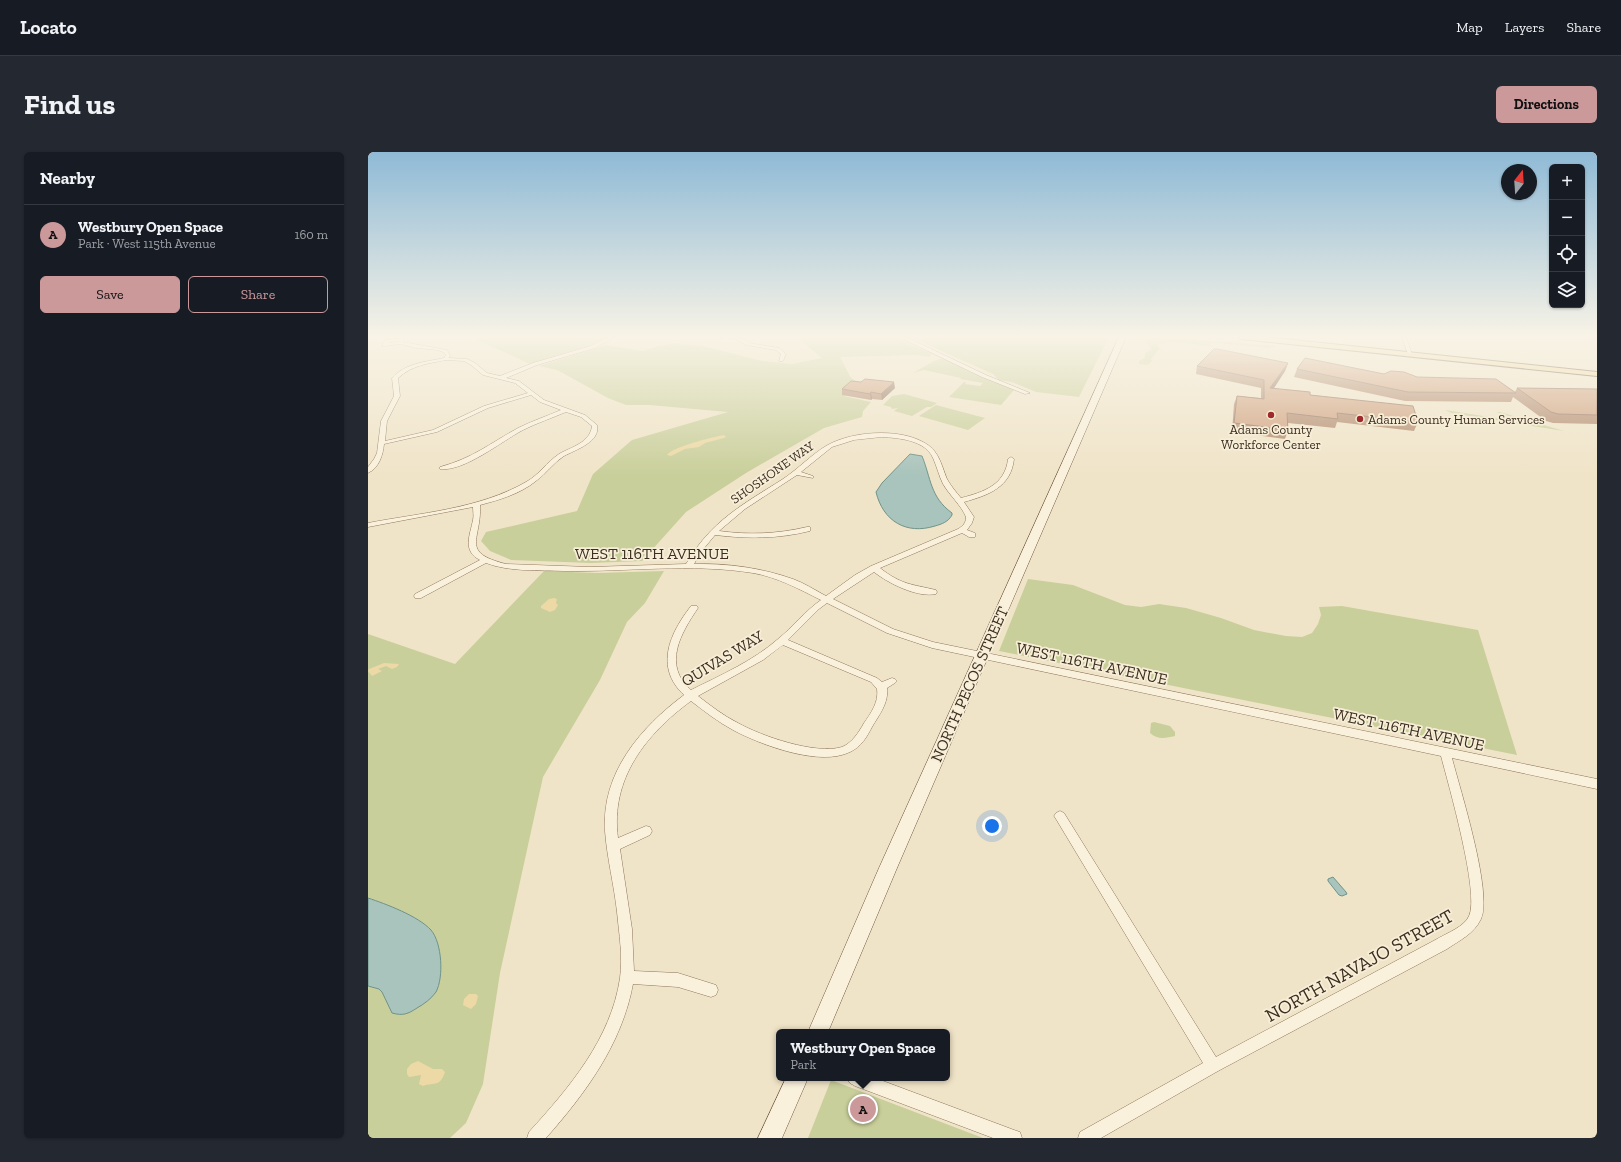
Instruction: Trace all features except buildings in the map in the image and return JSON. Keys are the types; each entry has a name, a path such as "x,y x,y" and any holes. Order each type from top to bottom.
{"street":[{"path":"368,470 376,463 382,443 384,422 394,404 397,395 394,383"},
{"path":"368,525 476,504 508,494 529,484 537,478 554,460 591,437 595,429 592,423 583,416 542,402 530,394 519,383"},
{"path":"1002,383 1027,393"},
{"name":"NORTH PECOS STREET","path":"819,1029 888,868 1103,383"},
{"path":"382,443 435,431 491,405 530,394"},
{"path":"442,468 467,461 487,451 521,429 566,410"},
{"name":"SHOSHONE WAY","path":"689,566 700,547 713,532 734,513 796,473 831,446 860,440 875,435 892,436 915,441 931,450 944,480 960,502"},
{"path":"972,535 962,530 968,526 970,517 960,502 978,496 998,486 1009,472 1011,459"},
{"path":"796,473 811,477"},
{"path":"418,596 485,560 474,552 471,543 477,518 476,504"},
{"path":"713,532 759,537 783,536 807,529"},
{"name":"QUIVAS WAY","path":"535,1138 561,1110 574,1093 601,1050 618,1012 627,977 626,933 611,817 617,785 623,767 638,743 663,715 690,695 749,664 782,641 809,613 842,587 874,568 962,530"},
{"name":"WEST 116TH AVENUE","path":"485,560 506,566 590,569 689,566 724,567 768,574 790,581 900,635 922,642 981,656 1597,784"},
{"path":"874,568 899,585 915,590 933,592"},
{"path":"694,608 683,623 675,638 672,650 673,664 677,681 690,695 716,715 753,734 802,749 833,754 850,747 864,734 882,698 883,692 881,687 874,680 782,641"},
{"path":"881,687 892,681"},
{"name":"NORTH NAVAJO STREET","path":"1086,1138 1213,1066 1442,944 1471,924 1477,915 1477,884 1445,752"},
{"path":"1060,816 1213,1066"},
{"path":"614,846 646,832"},
{"path":"627,977 678,980 711,990"},
{"path":"770,1138 796,1081"},
{"path":"864,1081 1014,1138"}],"green space":[{"path":"581,383 860,383 844,396 871,402 863,411 862,417 824,428 746,473 686,512 642,561 591,563 511,560 490,551 481,541 486,532 577,511 593,474 632,440 728,412 649,405 626,405 608,398"},
{"path":"963,383 980,386 983,383 998,383 1014,390 1001,405 949,397"},
{"path":"1014,383 1086,383 1079,397 1036,392"},
{"path":"904,394 937,403 912,416 894,411 898,408 892,409 891,407 883,405 892,396"},
{"path":"936,405 985,418 968,430 919,416"},
{"path":"1445,410 1534,424 1496,412 1500,412 1564,431 1451,413"},
{"path":"544,571 597,573 664,571 645,603 627,622 600,680 543,777 500,973 483,1084 466,1123 450,1138 368,1138 368,634 455,664"},
{"path":"1028,579 1073,585 1125,605 1141,607 1159,604 1186,608 1221,618 1254,630 1286,636 1302,637 1312,633 1318,624 1321,615 1319,607 1342,606 1478,630 1517,755 999,651"},
{"path":"1154,722 1170,726 1175,732 1175,736 1162,738 1156,737 1150,733 1151,723"},
{"path":"831,1081 834,1081 983,1138 808,1138"}],"sand":[{"path":"724,435 726,437 705,443 699,447 685,449 671,456 667,455 670,452 684,446"},
{"path":"549,599 557,599 556,603 558,605 555,610 550,612 541,608 541,606"},
{"path":"384,663 399,664 397,667 392,669 386,666 378,669 382,671 372,676 368,671 369,669"},
{"path":"469,994 476,994 478,996 476,1004 471,1009 463,1005 464,999"},
{"path":"418,1061 433,1069 442,1069 445,1072 441,1080 437,1083 423,1086 419,1084 421,1075 409,1077 407,1074 407,1069 411,1064"}],"water":[{"path":"910,454 922,456 935,494 945,507 952,513 947,521 935,526 924,528 915,529 905,527 890,518 879,502 876,492 882,483"},
{"path":"1333,877 1347,894 1342,896 1339,895 1328,881 1328,879"},
{"path":"368,898 392,907 418,920 431,930 438,943 441,960 439,986 432,997 408,1013 392,1013 382,992 379,989 368,986"}],"place":[{"name":"Adams County Workforce Center","path":"1271,415"},
{"name":"Adams County Human Services","path":"1360,419"},
{"name":"Westbury Open Space","path":"863,1109"}]}
